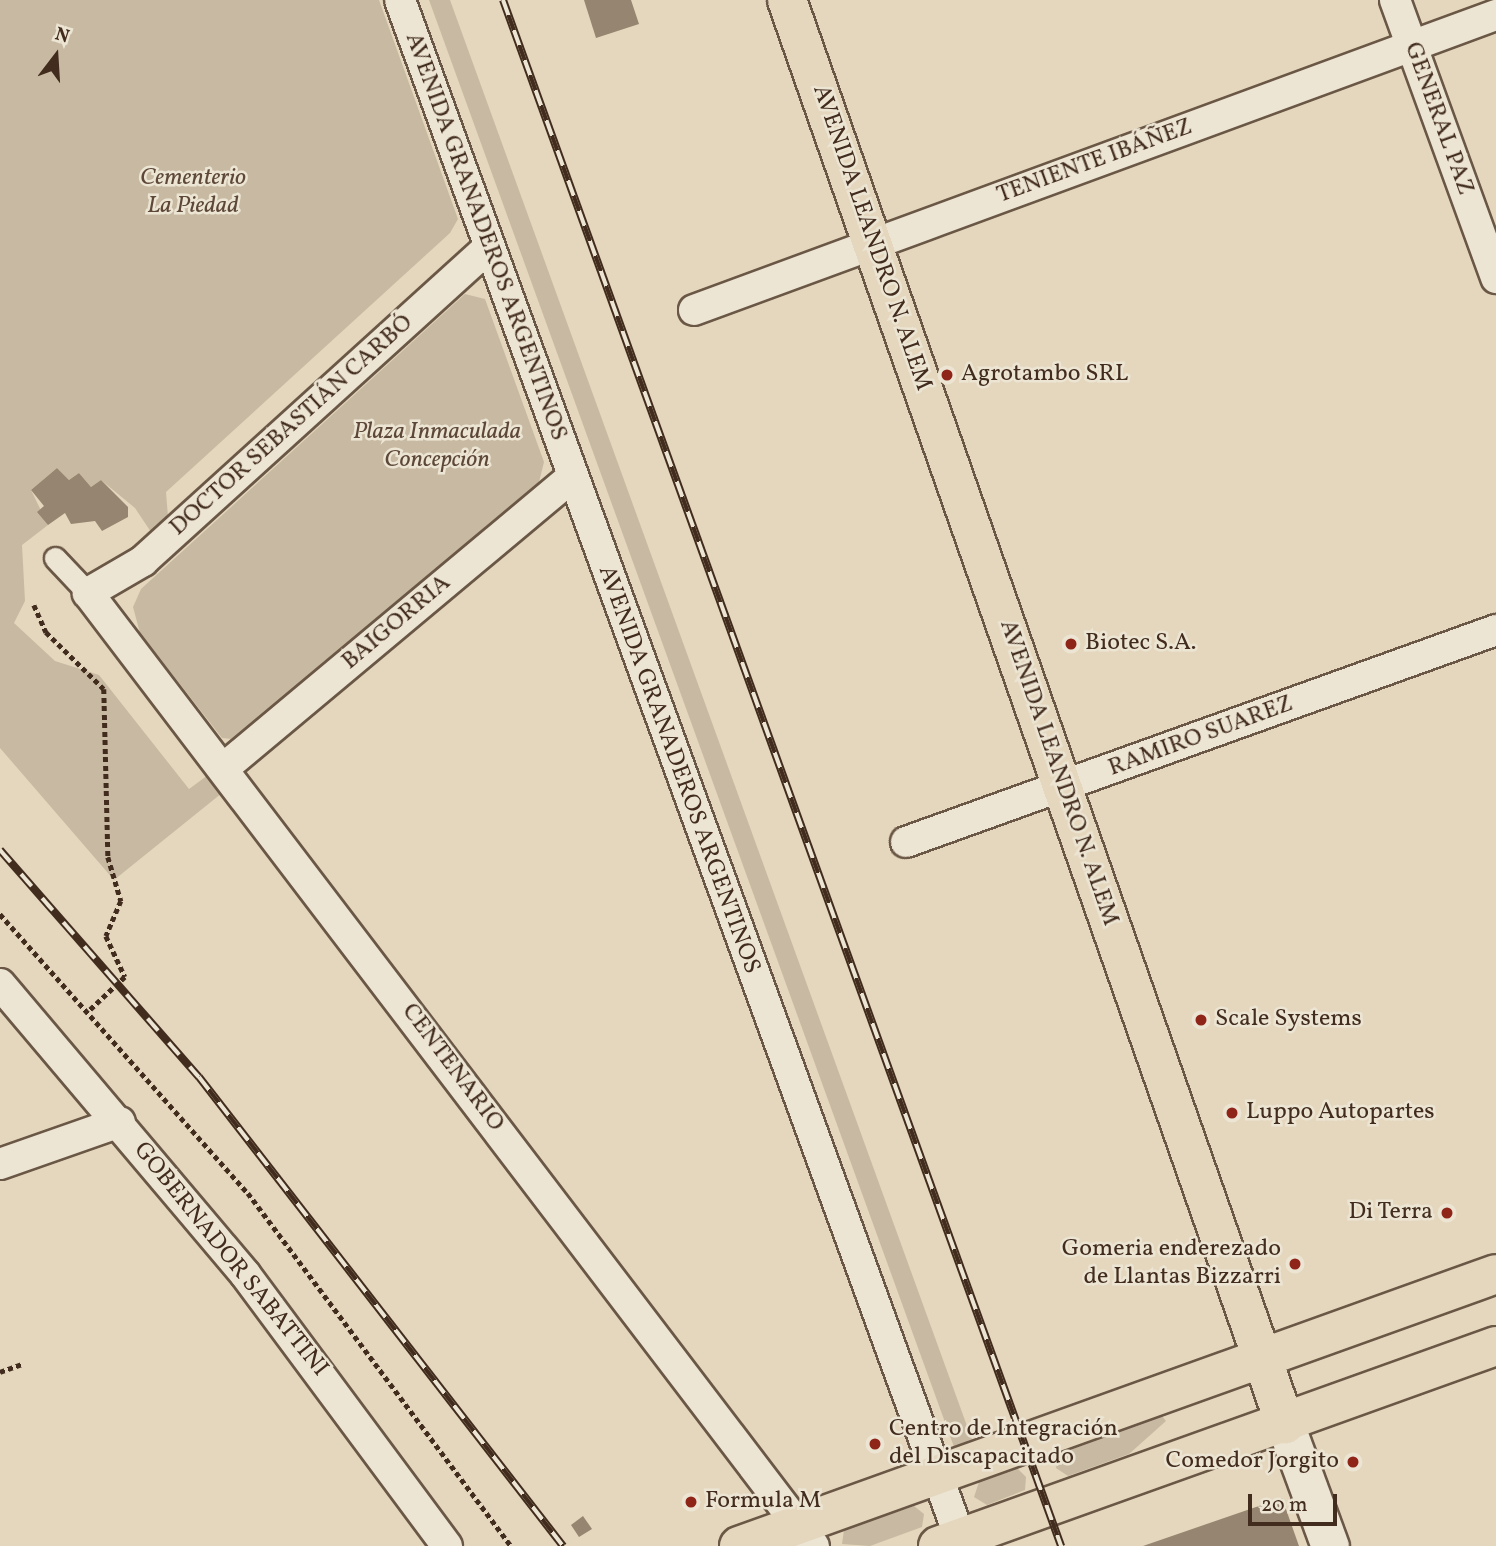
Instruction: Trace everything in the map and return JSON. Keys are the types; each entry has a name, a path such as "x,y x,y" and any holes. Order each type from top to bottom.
{"main road":[{"name":"AVENIDA LEANDRO N. ALEM","path":"787,0 1285,1424"},
{"path":"739,1546 807,1536 938,1478 1496,1274"},
{"path":"949,1542 1285,1424 1496,1346"}],"street":[{"name":"AVENIDA GRANADEROS ARGENTINOS","path":"400,0 571,478 938,1478 949,1542"},
{"name":"GENERAL PAZ","path":"1395,0 1496,278"},
{"name":"TENIENTE IBÁÑEZ","path":"694,310 1496,15"},
{"name":"DOCTOR SEBASTIÁN CARBÓ","path":"88,593 143,561 488,248"},
{"name":"BAIGORRIA","path":"223,768 571,478"},
{"path":"55,558 88,593"},
{"name":"CENTENARIO","path":"88,593 807,1536"},
{"name":"RAMIRO SUAREZ","path":"906,842 1496,630"},
{"name":"GOBERNADOR SABATTINI","path":"0,984 120,1122 253,1285 447,1546"},
{"path":"0,1164 120,1122"},
{"name":"AVENIDA LEANDRO N. ALEM","path":"1285,1424 1330,1546"}],"path":[{"path":"34,605 46,632 104,689 108,857 121,901 106,936 125,977 89,1011"},
{"path":"0,914 248,1193 511,1546"},
{"path":"0,1372 22,1364"}],"green space":[{"name":"Cementerio La Piedad","path":"0,0 379,0 458,219 450,233 166,492 168,517 151,532 135,508 101,480 91,487 79,473 69,480 57,468 31,490 48,525 22,545 25,601 14,623 55,661 99,675 189,789 208,775 222,793 114,880 0,748"},
{"path":"429,0 450,0 975,1448 954,1447"},
{"name":"Plaza Inmaculada Concepción","path":"465,294 485,299 544,462 539,482 232,739 222,738 140,633 133,607 141,589"},
{"path":"1162,1416 1166,1421 1129,1454 1068,1476 1056,1468 1059,1454"},
{"path":"1017,1468 1026,1477 1025,1490 987,1505 974,1497 979,1482"},
{"path":"914,1506 924,1514 922,1527 870,1546 842,1544 844,1530"}],"building":[{"path":"584,0 631,0 639,24 596,38"},
{"path":"57,468 69,480 79,473 91,487 101,480 128,507 128,517 102,531 95,521 71,524 65,513 48,525 37,512 44,506 31,490"},
{"path":"1282,1498 1299,1546 1143,1546"},
{"path":"583,1516 592,1529 579,1537 571,1525"}],"railway":[{"path":"503,0 1061,1546"},
{"path":"0,850 199,1077 563,1546"}],"place":[{"name":"Agrotambo SRL","path":"947,375"},
{"name":"Biotec S.A.","path":"1071,644"},
{"name":"Scale Systems","path":"1201,1020"},
{"name":"Luppo Autopartes","path":"1232,1113"},
{"name":"Di Terra","path":"1447,1213"},
{"name":"Gomeria enderezado de Llantas Bizzarri","path":"1295,1264"},
{"name":"Centro de Integración del Discapacitado","path":"875,1444"},
{"name":"Comedor Jorgito","path":"1353,1462"},
{"name":"Formula M","path":"691,1502"}]}
